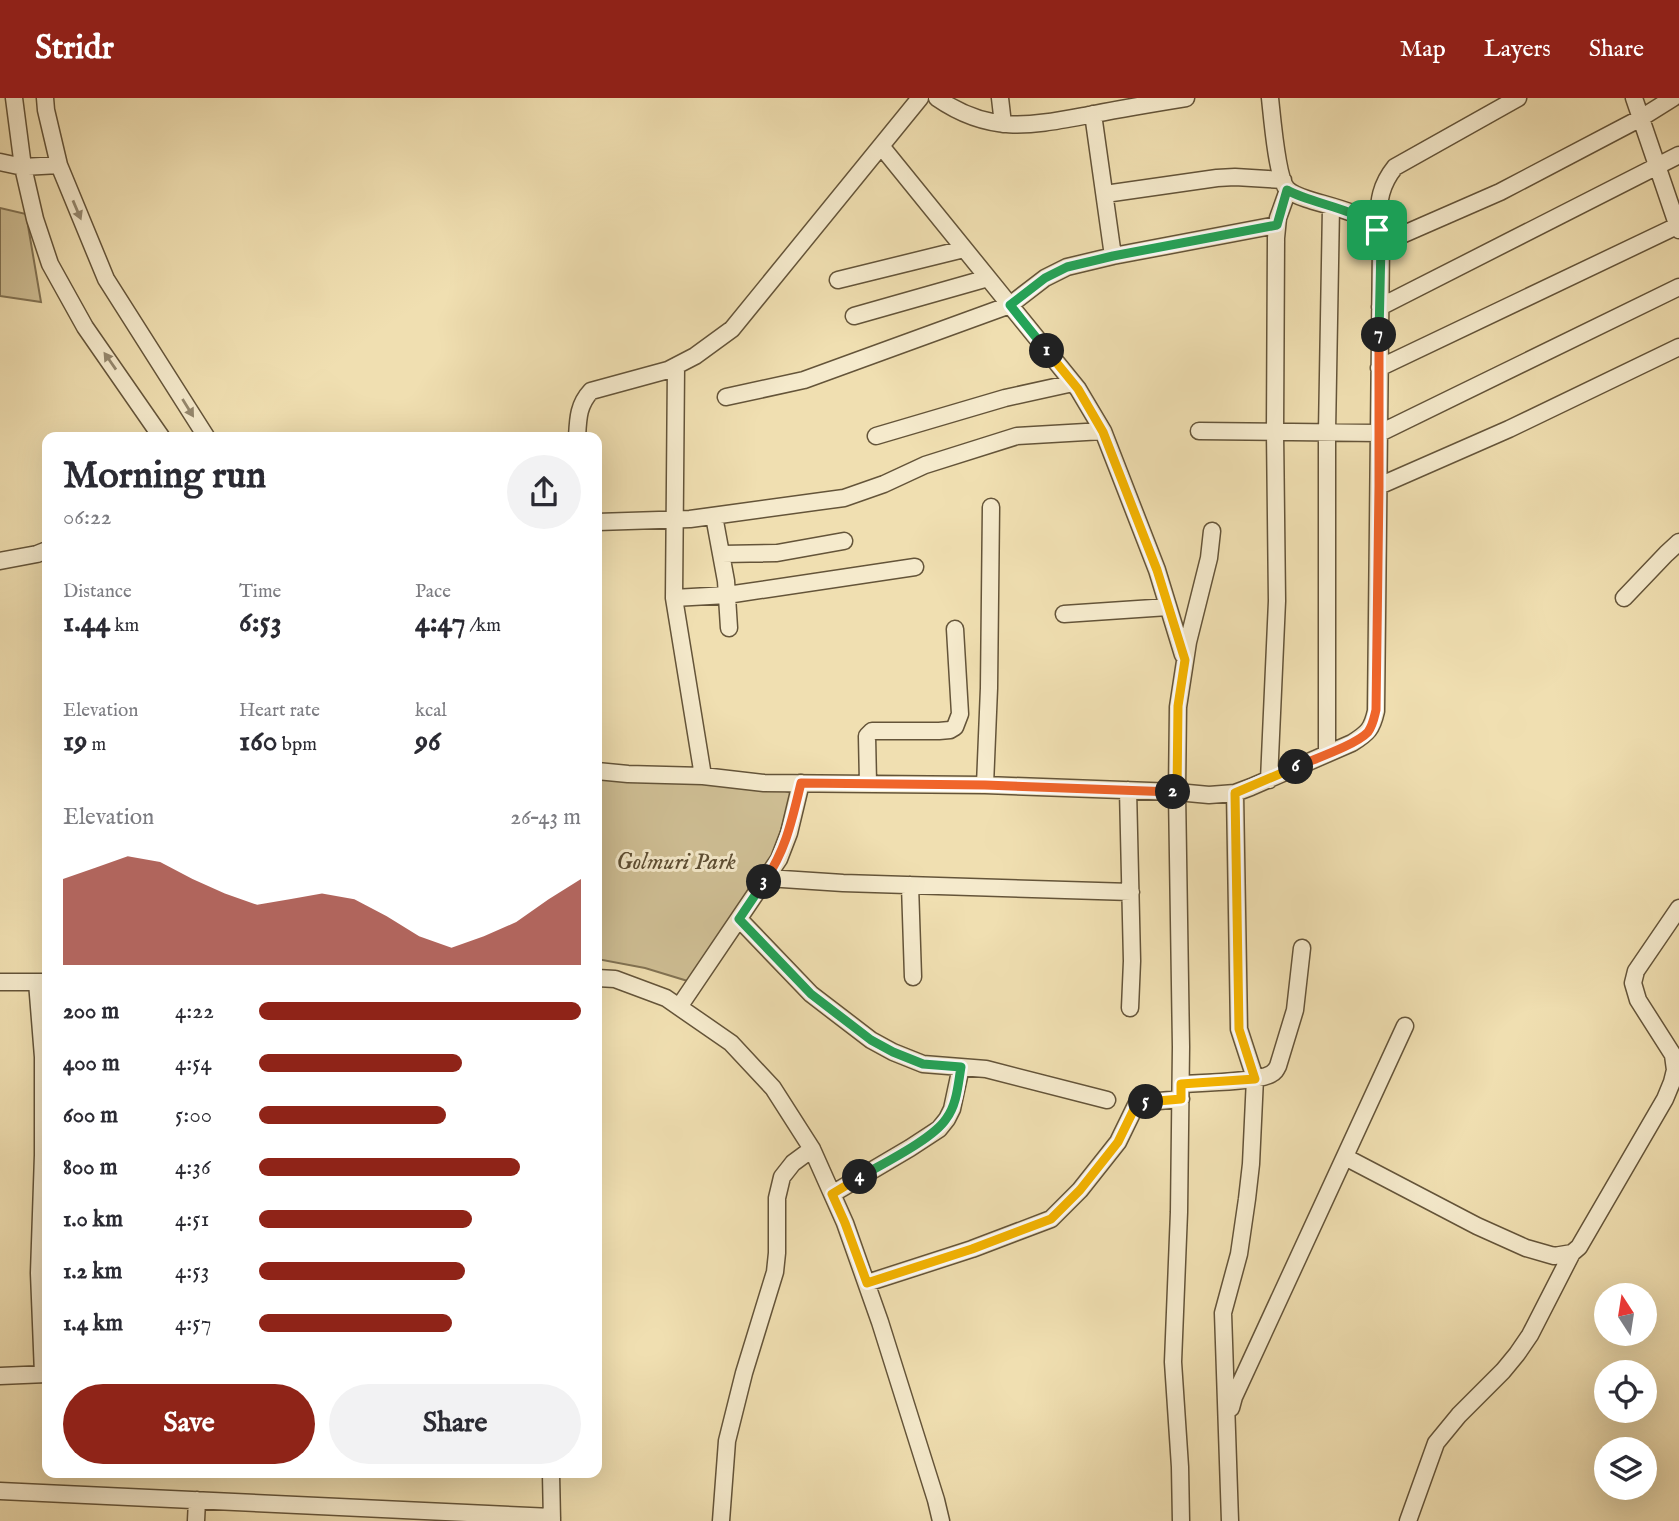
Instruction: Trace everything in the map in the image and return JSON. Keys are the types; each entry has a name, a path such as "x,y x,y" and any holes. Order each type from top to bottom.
{"street":[{"path":"14,98 23,167 35,219 50,264 85,327 158,432"},
{"path":"45,98 59,165 106,279 203,432"},
{"path":"577,432 578,413 583,400 591,391 668,370 695,356 732,328 920,98"},
{"path":"937,98 978,119 1003,124 1034,125 1093,114 1130,102 1186,98"},
{"path":"1000,98 1003,124"},
{"path":"1269,780 1278,601 1276,238 1285,185 1270,98"},
{"path":"602,771 703,776 764,783 985,785 1209,795 1235,793 1269,780 1352,743 1366,734 1373,724 1376,710 1380,194 1386,178 1395,167 1518,98"},
{"path":"1379,368 1678,227 1634,98"},
{"path":"1379,237 1500,192 1641,118 1673,98"},
{"path":"1093,114 1113,256"},
{"path":"881,146 1073,383 1103,432 1157,570 1185,660"},
{"path":"1380,307 1679,155"},
{"path":"0,162 23,167 59,165"},
{"path":"1105,194 1235,177 1285,185 1298,196 1370,222 1379,237"},
{"path":"1327,753 1327,432 1331,207"},
{"path":"726,397 804,380 1010,305 1045,278 1067,267 1277,225"},
{"path":"838,280 964,249"},
{"path":"854,316 988,278"},
{"path":"1199,431 1380,433 1679,287"},
{"path":"1379,486 1509,429 1679,347"},
{"path":"676,366 674,598 703,776"},
{"path":"876,436 1005,398 1073,383"},
{"path":"602,522 674,521 844,498 884,484 925,465 1017,436 1103,432"},
{"path":"985,785 991,507"},
{"path":"714,516 722,554 729,628"},
{"path":"1181,1521 1173,1362 1181,1091 1178,706 1188,642 1209,558 1212,531"},
{"path":"722,554 777,553 844,541"},
{"path":"1624,598 1679,542"},
{"path":"0,561 42,552"},
{"path":"674,598 727,595 915,567"},
{"path":"1064,614 1168,607"},
{"path":"868,783 866,744 867,736 872,731 939,731 955,727 960,714 955,629"},
{"path":"679,1007 779,859 789,833 801,783"},
{"path":"1128,790 1132,961 1130,1008"},
{"path":"1230,1521 1223,1313 1239,1254 1247,1199 1255,1079 1239,1029 1235,793"},
{"path":"767,878 1130,892"},
{"path":"910,885 913,977"},
{"path":"1408,1521 1436,1443 1459,1415 1503,1371 1530,1335 1572,1254 1579,1247 1665,1099 1675,1070 1674,1055 1638,999 1633,983 1636,971 1679,908"},
{"path":"739,919 811,994 871,1040 893,1052 923,1064 998,1071 1107,1100"},
{"path":"867,1283 972,1249 1051,1219 1080,1190 1118,1142 1137,1103 1181,1091 1255,1079 1274,1073 1295,1010 1302,948"},
{"path":"602,978 615,979 666,998 731,1043 773,1088 812,1149 845,1223 867,1283 941,1521"},
{"path":"0,982 42,982"},
{"path":"1228,1424 1234,1397 1405,1026"},
{"path":"832,1194 939,1129 952,1109 961,1067"},
{"path":"722,1521 729,1430 775,1272 777,1198 782,1177 793,1163 812,1149"},
{"path":"1345,1157 1525,1248 1554,1256 1572,1254"},
{"path":"0,1377 42,1374"},
{"path":"0,1491 552,1519 551,1478"},
{"path":"196,1521 197,1500"}],"green space":[{"path":"0,208 26,214 41,302 0,296"},
{"name":"Golmuri Park","path":"602,779 772,787 792,793 773,857 691,982 645,968 602,960"}],"route":[{"path":"1287,190 1360,217 1370,222 1377,230 1381,244 1376,710 1373,724 1366,734 1352,743 1235,793 1239,1029 1255,1079 1181,1084 1181,1099 1137,1103 1118,1142 1080,1190 1051,1219 972,1249 867,1283 832,1194 939,1129 952,1109 961,1067 923,1064 871,1040 811,994 739,919 779,859 789,833 801,783 985,785 1177,792 1178,706 1185,660 1157,570 1103,432 1078,389 1010,305 1045,278 1067,267 1277,225 1287,190"}]}
